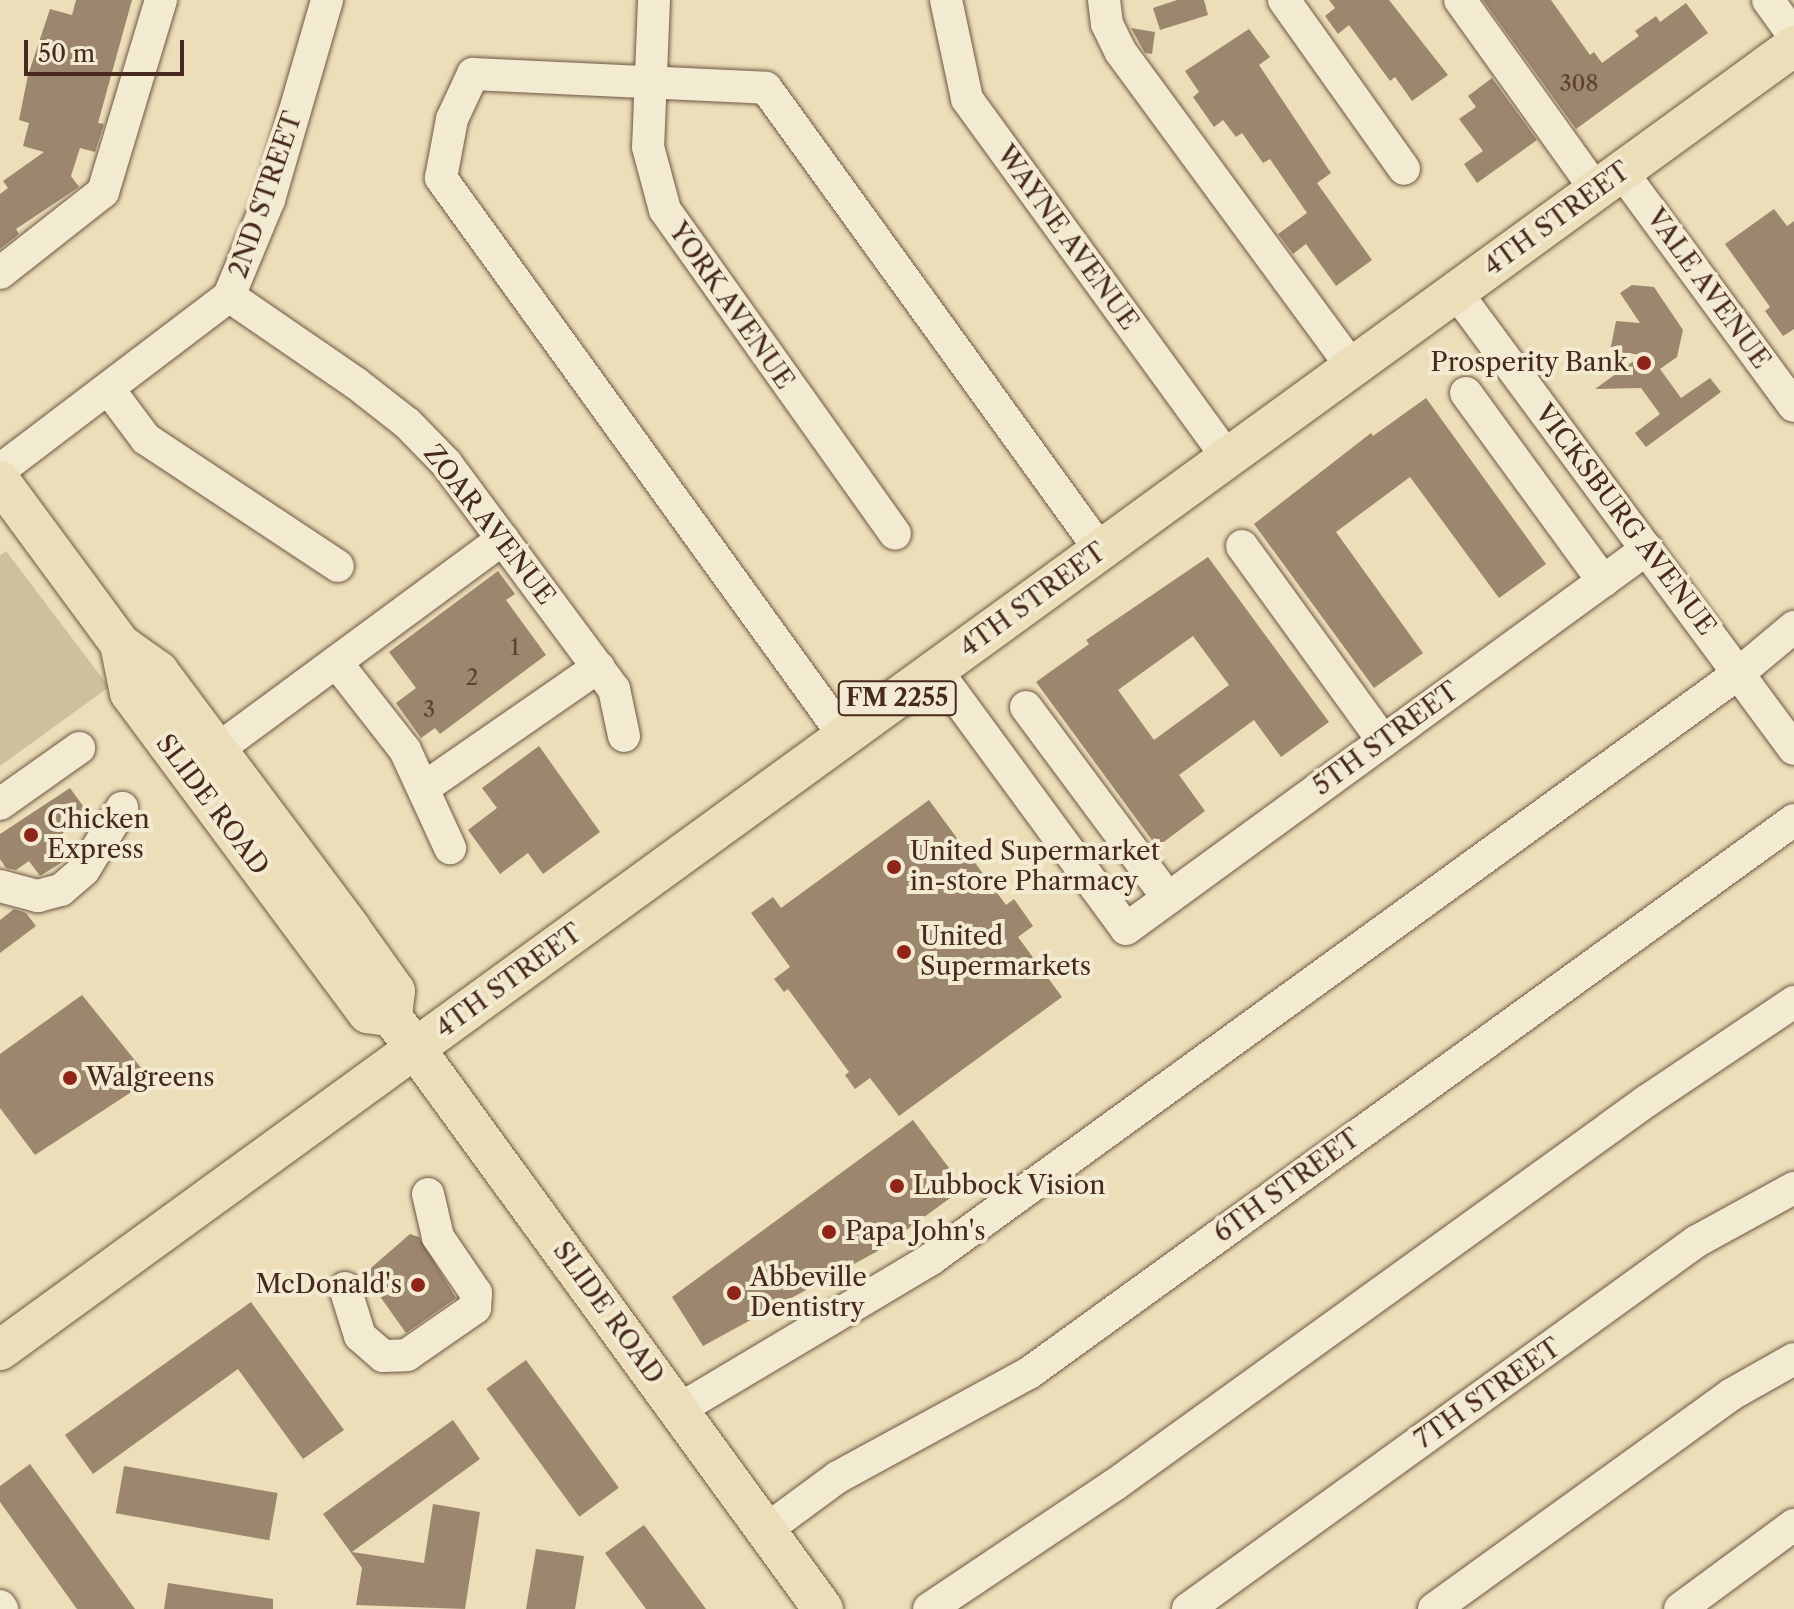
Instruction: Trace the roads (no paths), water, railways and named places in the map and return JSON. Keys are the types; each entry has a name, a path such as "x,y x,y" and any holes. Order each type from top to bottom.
{"main road":[{"name":"4TH STREET","path":"0,1350 404,1033 845,737 1794,46"},
{"name":"SLIDE ROAD","path":"0,481 120,644 158,671 395,991 404,1033 823,1609"},
{"name":"SLIDE ROAD","path":"120,644 130,693 368,1013 404,1033"}],"street":[{"path":"0,273 103,192 161,0"},
{"name":"2ND STREET","path":"0,470 110,391 229,296 269,200 327,0"},
{"name":"YORK AVENUE","path":"654,0 648,147 654,179 678,235 895,534"},
{"name":"WAYNE AVENUE","path":"946,0 967,99 1227,457"},
{"path":"1104,0 1107,24 1120,51 1352,367"},
{"path":"1284,0 1404,169"},
{"name":"VALE AVENUE","path":"1460,0 1794,406"},
{"path":"1768,0 1794,36"},
{"path":"845,737 441,178 452,119 473,74 650,79 766,88 1101,551"},
{"name":"VICKSBURG AVENUE","path":"1456,292 1794,749"},
{"name":"ZOAR AVENUE","path":"229,296 407,423 446,463 614,689 624,736"},
{"path":"110,391 146,439 338,566"},
{"path":"1466,393 1603,581"},
{"path":"218,749 503,539"},
{"path":"1242,546 1383,741"},
{"name":"5TH STREET","path":"936,670 1126,929 1647,549"},
{"path":"678,1410 931,1259 1739,673 1794,627"},
{"path":"336,662 405,750 425,787 450,848"},
{"path":"425,787 598,667"},
{"path":"1026,707 1168,898"},
{"path":"0,804 79,748"},
{"path":"0,886 38,896 61,890 84,870 122,808"},
{"name":"6TH STREET","path":"766,1530 838,1477 1029,1373 1794,820"},
{"path":"929,1609 1113,1486 1648,1100 1794,1002"},
{"name":"7TH STREET","path":"1188,1609 1697,1241 1794,1188"},
{"path":"345,1288 360,1336 383,1356 407,1355 482,1294 476,1293 438,1237 428,1194"},
{"path":"1434,1609 1732,1394 1794,1359"},
{"path":"1680,1609 1794,1525"}],"place":[{"name":"Prosperity Bank","path":"1644,363"},
{"name":"Chicken Express","path":"31,835"},
{"name":"United Supermarket in-store Pharmacy","path":"894,867"},
{"name":"United Supermarkets","path":"904,952"},
{"name":"Walgreens","path":"70,1078"},
{"name":"Lubbock Vision","path":"897,1186"},
{"name":"Papa John's","path":"829,1232"},
{"name":"McDonald's","path":"418,1285"},
{"name":"Abbeville Dentistry","path":"734,1293"}]}
